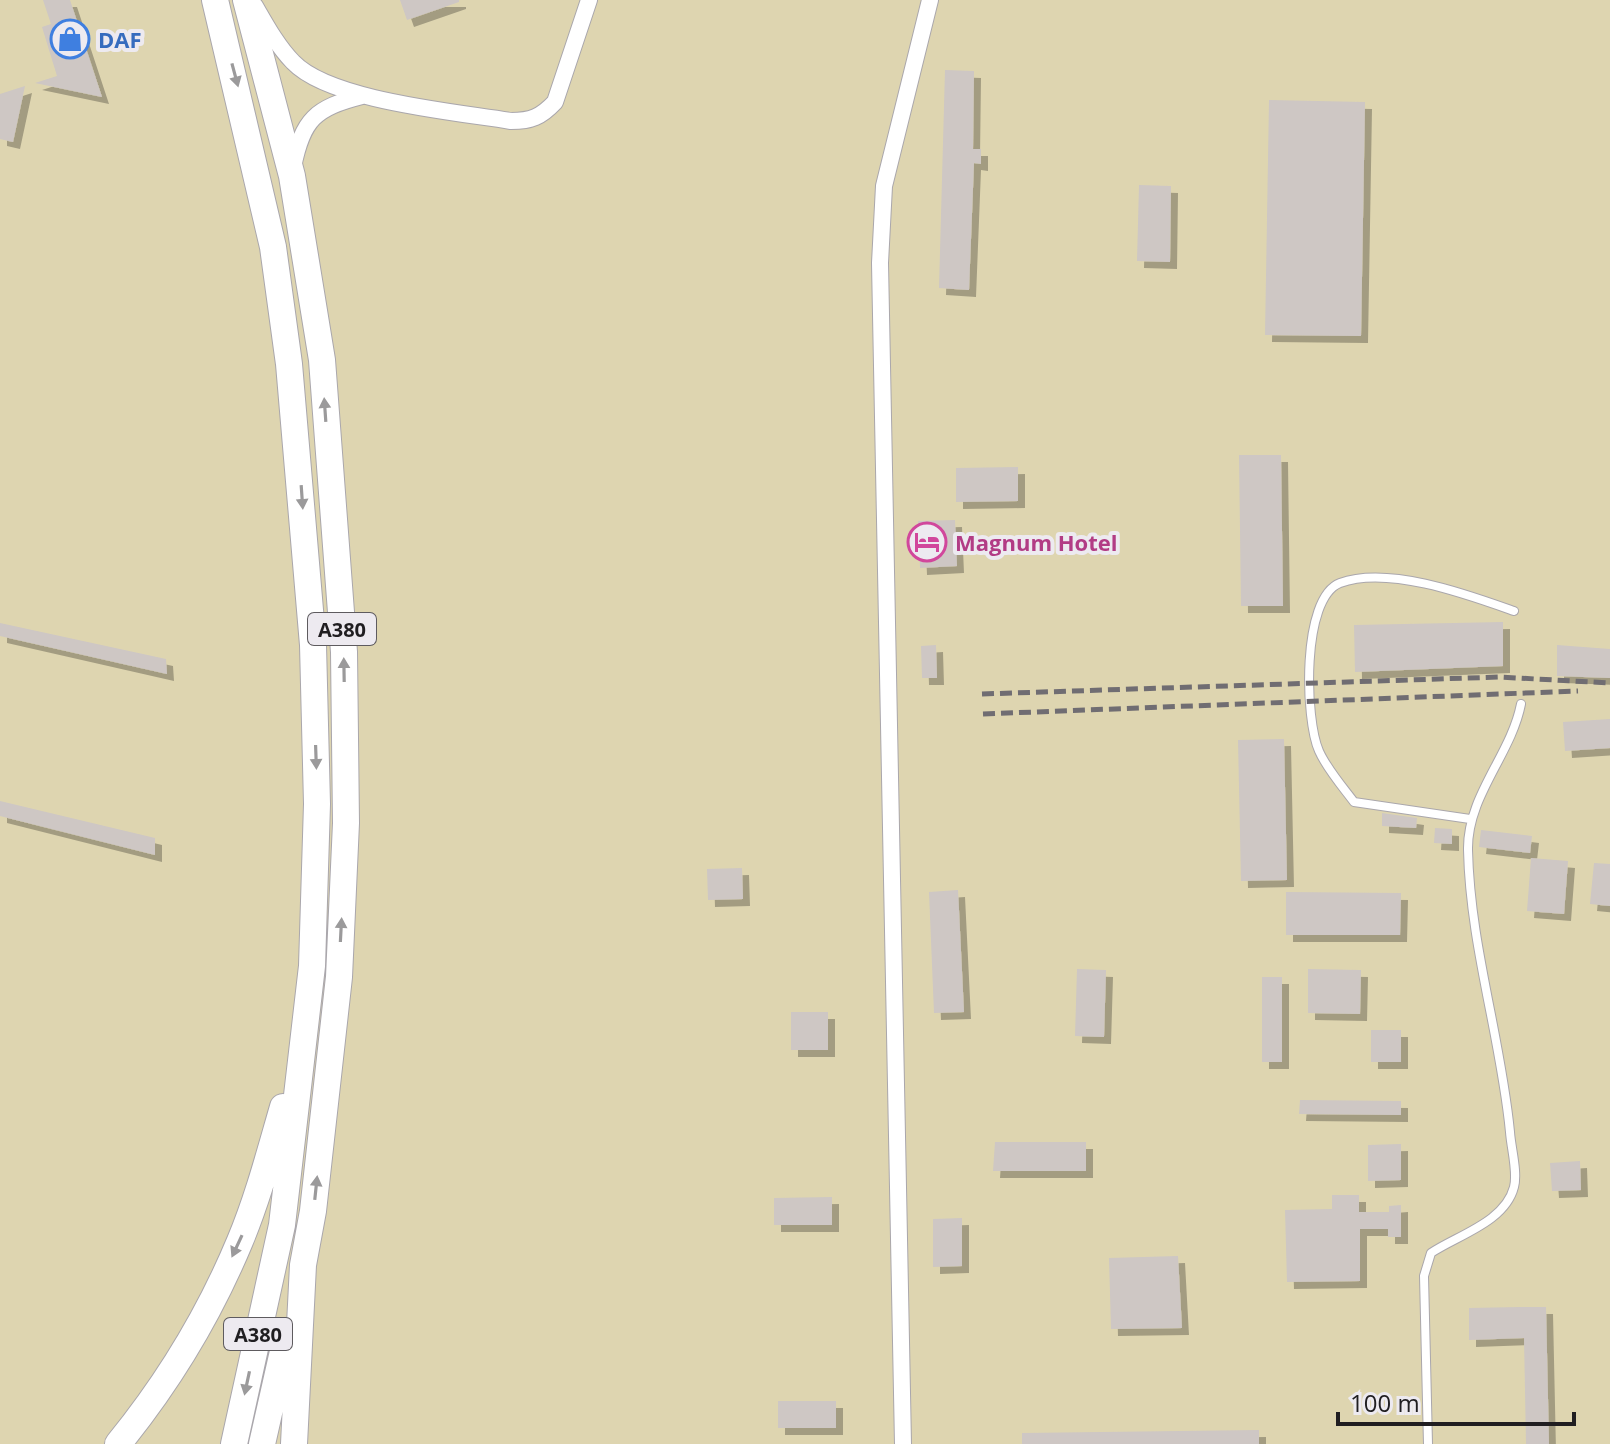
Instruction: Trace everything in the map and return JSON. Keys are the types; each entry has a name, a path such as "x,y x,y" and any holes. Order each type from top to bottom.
{"highway":[{"name":"A380","path":"215,0 267,218 282,310 300,467 313,645 317,804 312,966 282,1225 234,1444"},
{"name":"A380","path":"248,0 292,176 322,360 344,652 346,823 339,977 313,1211 262,1444"},
{"path":"282,310 313,306"},
{"path":"118,1444 167,1376 203,1316 240,1242 304,1039"},
{"path":"294,1444 303,1265"}],"street":[{"path":"248,0 294,64 322,82 364,95 511,121 529,121 543,115 555,102 589,0"},
{"path":"903,1444 880,263 884,186 930,0"},
{"path":"292,176 300,136 316,114 364,95"}],"lane":[{"path":"1470,819 1354,802 1319,752 1312,730 1309,653 1318,614 1329,591 1340,583 1367,580 1430,582 1514,611"},
{"path":"1428,1444 1424,1276 1431,1253 1488,1221 1504,1205 1515,1186 1506,1092 1477,938 1468,849 1470,819 1516,731 1521,704"}],"sand":[{"path":"0,0 1610,0 1610,1444 0,1444"}],"building":[{"path":"43,0 70,0 102,97 35,83 57,76 42,27 51,24"},
{"path":"400,0 459,0 459,2 407,20"},
{"path":"945,70 974,71 973,149 981,149 981,164 974,163 969,290 939,288"},
{"path":"25,86 13,142 0,139 0,94"},
{"path":"1269,100 1365,102 1361,336 1265,335"},
{"path":"1139,185 1171,186 1170,262 1137,261"},
{"path":"1239,455 1281,455 1283,606 1241,606"},
{"path":"1018,467 1018,501 956,502 956,468"},
{"path":"955,520 957,566 920,568 918,521"},
{"path":"1503,622 1503,666 1355,672 1354,625"},
{"path":"0,623 166,659 167,674 0,636"},
{"path":"936,645 937,678 922,678 921,646"},
{"path":"1557,645 1610,649 1610,678 1557,676"},
{"path":"1610,719 1610,748 1565,751 1563,722"},
{"path":"1284,739 1287,880 1241,881 1238,740"},
{"path":"0,801 155,838 155,855 0,816"},
{"path":"1382,813 1417,818 1416,828 1382,826"},
{"path":"1435,828 1452,829 1452,844 1434,843"},
{"path":"1481,830 1532,836 1530,853 1479,847"},
{"path":"1531,858 1568,861 1564,914 1527,911"},
{"path":"1594,863 1610,864 1610,906 1590,904"},
{"path":"742,868 743,899 708,900 707,869"},
{"path":"958,890 964,1012 934,1013 929,892"},
{"path":"1286,892 1401,893 1400,935 1286,935"},
{"path":"1077,969 1106,970 1104,1037 1075,1036"},
{"path":"1308,969 1361,970 1360,1014 1308,1013"},
{"path":"1262,977 1282,977 1282,1062 1262,1062"},
{"path":"791,1012 828,1012 828,1050 791,1050"},
{"path":"1371,1030 1401,1030 1401,1062 1371,1062"},
{"path":"1300,1100 1401,1101 1401,1115 1299,1114"},
{"path":"995,1142 1086,1142 1086,1171 993,1171"},
{"path":"1401,1144 1401,1180 1368,1181 1368,1145"},
{"path":"1580,1161 1581,1190 1552,1191 1550,1163"},
{"path":"1332,1195 1359,1195 1359,1212 1389,1212 1389,1206 1401,1205 1401,1237 1388,1237 1388,1229 1360,1229 1360,1281 1287,1282 1285,1210 1332,1209"},
{"path":"832,1197 832,1225 774,1225 774,1198"},
{"path":"962,1218 962,1266 933,1267 933,1219"},
{"path":"1178,1256 1182,1328 1111,1329 1109,1258"},
{"path":"1546,1307 1549,1444 1526,1444 1524,1338 1469,1340 1469,1308"},
{"path":"778,1401 836,1401 836,1428 778,1428"},
{"path":"1259,1430 1259,1444 1022,1444 1022,1433"}],"railway":[{"path":"982,694 1499,677 1610,683"},
{"path":"983,714 1578,691"}],"place":[{"name":"DAF","path":"70,39"},
{"name":"Magnum Hotel","path":"927,542"}]}
